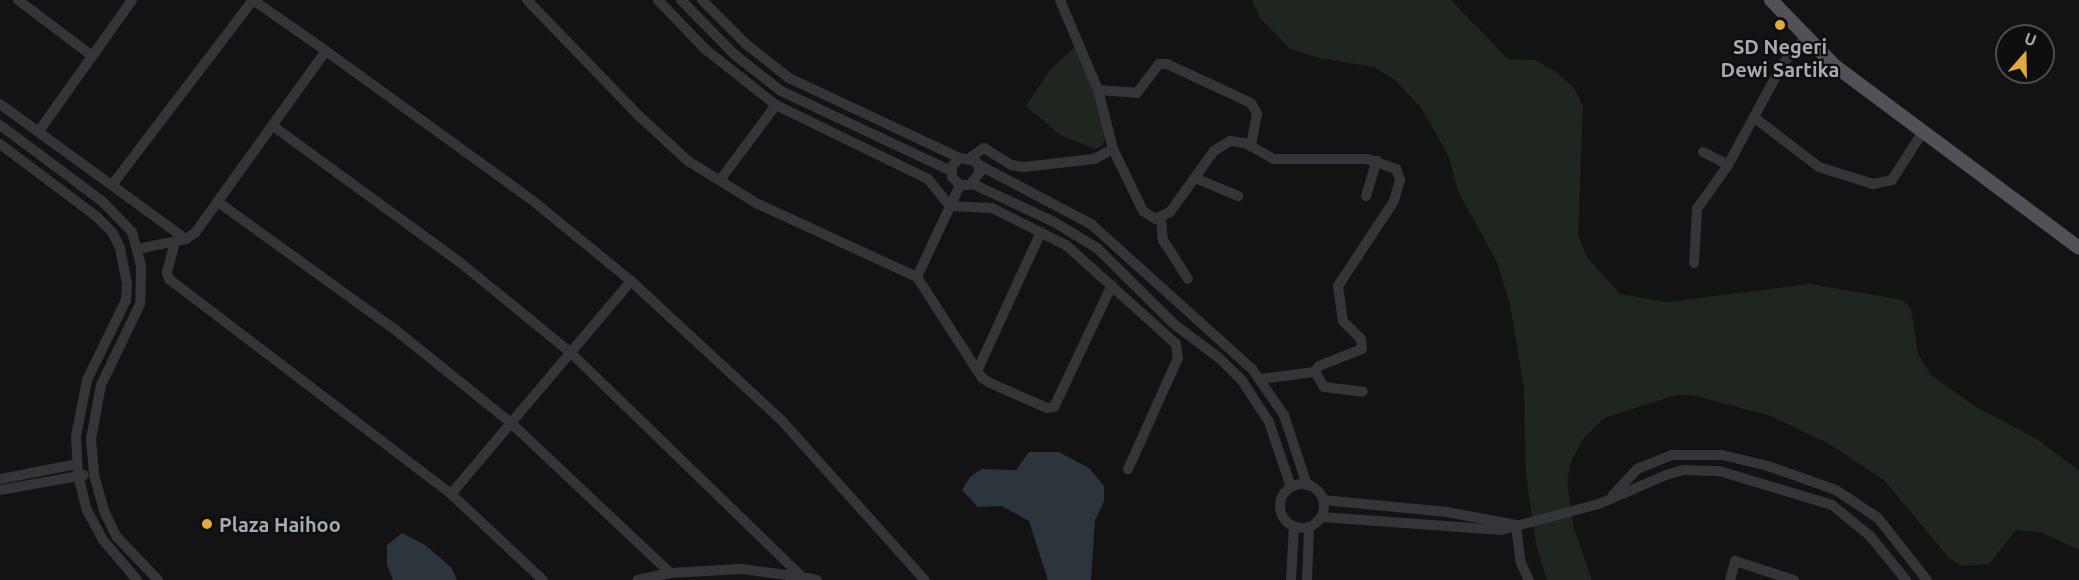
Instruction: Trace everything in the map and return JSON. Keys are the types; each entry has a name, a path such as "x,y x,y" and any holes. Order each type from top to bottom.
{"main road":[{"path":"1771,0 1805,38 1922,133 2079,248"}],"street":[{"path":"18,0 91,55"},
{"path":"39,131 132,0"},
{"path":"112,185 253,0 532,200 632,281 783,422 925,580"},
{"path":"527,0 661,137 688,161 758,204 917,277 978,369 981,378 990,383 1047,408 1054,407 1112,285"},
{"path":"658,0 705,49 776,105 928,179 950,206 992,208 1079,253 1176,344 1180,353 1128,469"},
{"path":"681,0 735,55 781,91 951,171 960,185"},
{"path":"702,0 746,44 789,78 970,160 1099,230 1260,379 1284,415 1307,485 1323,500 1447,512 1516,525"},
{"path":"1059,0 1098,90 1113,149 1143,211 1151,218 1161,219"},
{"path":"1694,263 1697,209 1728,165 1755,118 1776,73 1805,38"},
{"path":"326,51 218,202 180,240 167,272 169,279 451,494 532,575 543,580"},
{"path":"1098,90 1137,93 1159,64 1167,64 1251,103 1257,114 1251,146"},
{"path":"0,104 112,185 180,240"},
{"path":"720,180 776,105"},
{"path":"1755,118 1818,167 1873,184 1892,180 1922,133"},
{"path":"0,125 122,218 137,249 141,265 140,304 95,403 91,439 94,475 104,511 116,536 158,580"},
{"path":"273,126 462,264 571,353 802,578"},
{"path":"1188,279 1163,240 1161,219 1225,142 1251,146 1274,159 1377,161 1396,169 1400,180 1396,193 1343,276 1337,295 1343,321 1361,339 1362,349 1319,366 1315,372 1260,379"},
{"path":"0,144 96,216 112,232 124,265 127,284 121,316 81,398 76,436 78,470 87,510 103,540 137,580"},
{"path":"951,171 970,160 984,148 1011,165 1024,167 1094,159 1113,149"},
{"path":"1703,152 1728,165"},
{"path":"970,160 980,172 973,184"},
{"path":"1366,196 1377,161"},
{"path":"1195,178 1238,196"},
{"path":"960,185 973,184 1054,222 1097,248 1174,324 1220,358 1241,379 1269,422 1291,488"},
{"path":"917,277 960,185"},
{"path":"218,202 393,328 510,423 670,573"},
{"path":"978,369 1041,232"},
{"path":"137,249 180,240"},
{"path":"451,494 632,281"},
{"path":"1315,372 1324,387 1363,393"},
{"path":"1610,497 1637,469 1672,455 1704,453 1749,461 1823,484 1850,498 1878,518 1927,580"},
{"path":"0,479 21,480 78,470 94,475"},
{"path":"1294,526 1309,527 1322,517 1501,530 1586,508 1684,470 1719,471 1765,482 1844,513 1888,556 1905,580"},
{"path":"0,490 21,480"},
{"path":"1291,580 1294,526 1281,511 1281,501 1291,488 1307,485"},
{"path":"1322,517 1323,500"},
{"path":"1516,525 1521,564 1529,580"},
{"path":"1307,580 1309,527"},
{"path":"1730,580 1735,561 1794,580"},
{"path":"638,580 670,573 741,569 817,580"}],"shaded area":[{"path":"1252,0 1451,0 1508,59 1535,60 1555,71 1574,88 1583,106 1578,235 1587,257 1620,294 1667,302 1810,284 1903,300 1911,309 1918,354 1931,375 1976,407 2037,439 2079,471 2079,550 2040,532 2016,530 1989,564 1962,566 1950,559 1884,480 1831,445 1771,416 1692,395 1676,395 1604,418 1583,439 1571,462 1567,481 1574,529 1592,580 1547,580 1536,544 1526,475 1524,389 1510,304 1497,262 1458,191 1449,157 1420,106 1395,80 1374,67 1319,58 1289,48 1260,18"},
{"path":"1076,46 1101,107 1106,135 1102,146 1095,149 1060,135 1026,106 1051,69"},
{"path":"1029,452 1059,452 1089,468 1104,486 1104,501 1095,520 1091,580 1048,580 1029,521 1002,506 978,507 962,490 970,477 982,469 1016,470"},
{"path":"402,533 425,545 451,567 457,580 393,580 387,565 387,545"}],"place":[{"name":"SD Negeri Dewi Sartika","path":"1780,25"},
{"name":"Plaza Haihoo","path":"207,524"}]}
